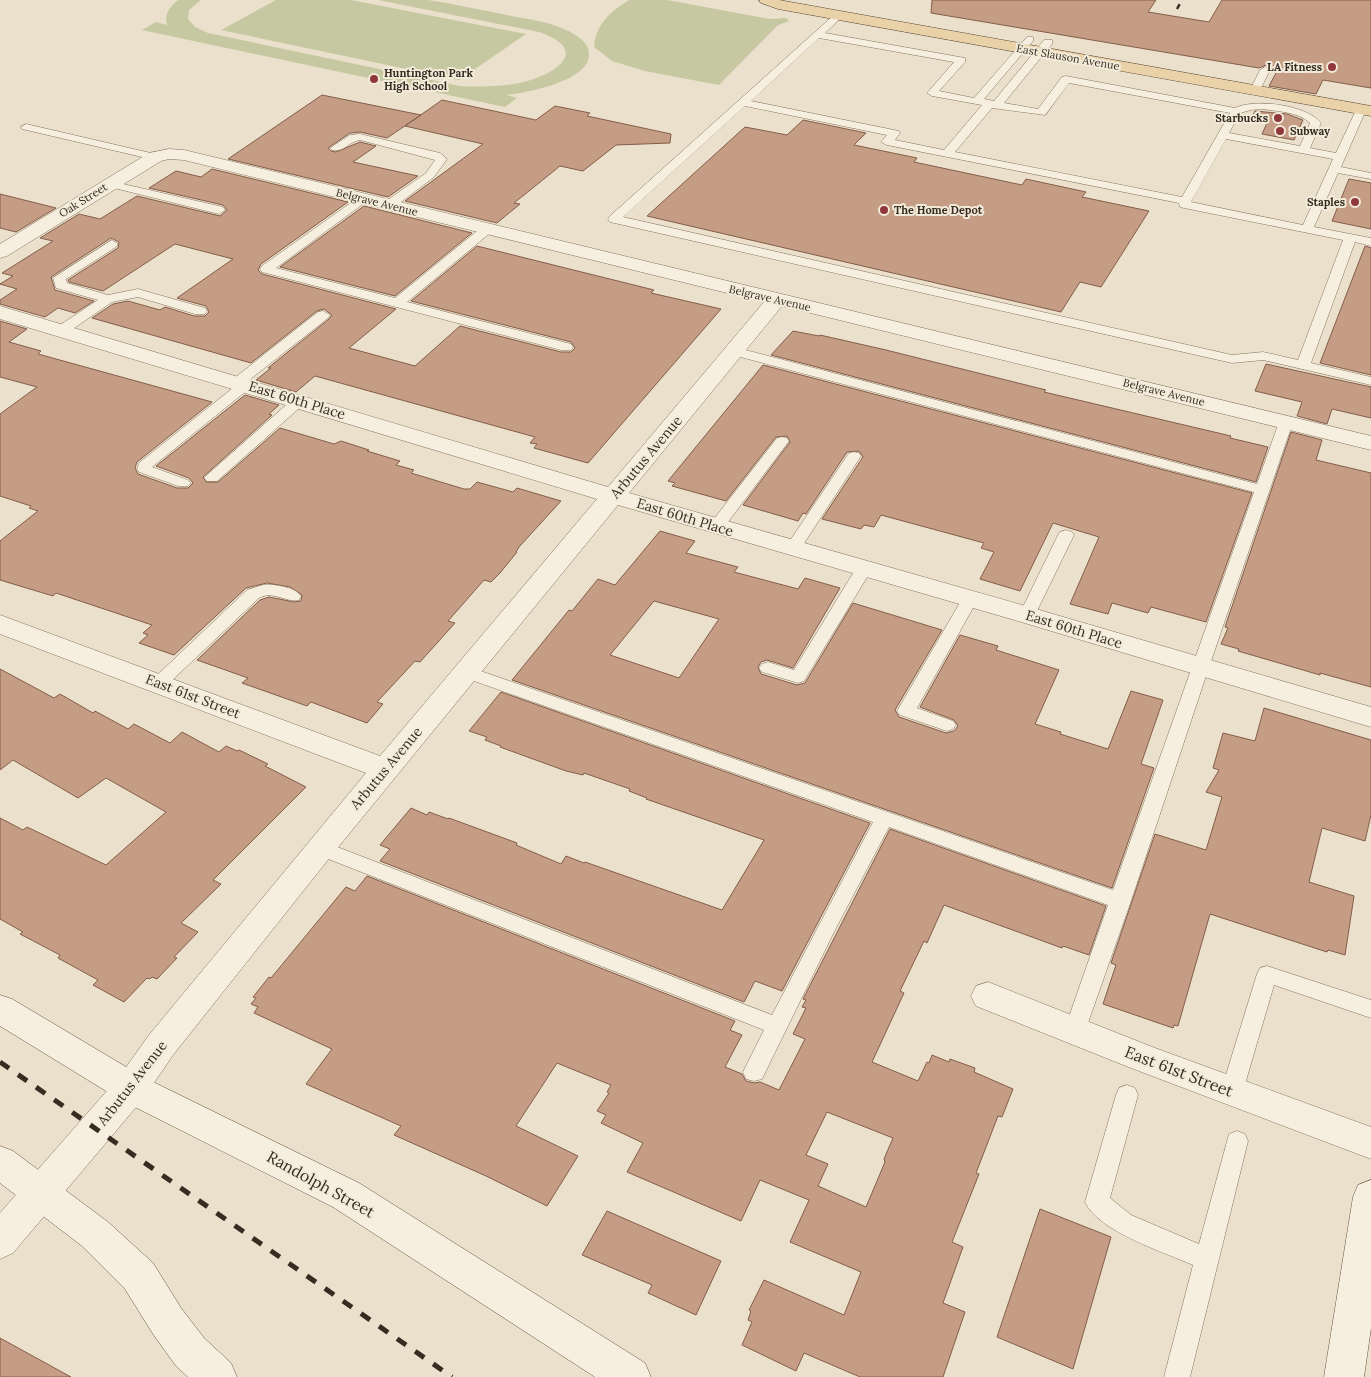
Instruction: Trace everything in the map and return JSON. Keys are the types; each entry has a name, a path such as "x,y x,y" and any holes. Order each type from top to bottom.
{"main road":[{"name":"East Slauson Avenue","path":"766,0 838,16 1260,80 1368,107"},
{"name":"East Slauson Avenue","path":"808,0 1026,44"}],"street":[{"name":"Oak Street","path":"0,252 110,184 162,155"},
{"name":"Belgrave Avenue","path":"162,155 184,155 486,230 1371,443"},
{"name":"Arbutus Avenue","path":"0,1241 131,1088 161,1045 320,848 777,299"},
{"name":"East 60th Place","path":"0,312 614,496 1027,615 1371,718"},
{"name":"East 61st Street","path":"0,624 385,769"},
{"name":"East 61st Street","path":"988,996 1075,1031 1371,1143"},
{"name":"Randolph Street","path":"0,1009 131,1088 346,1195 631,1377"},
{"path":"0,1162 95,1234 139,1276 167,1321 190,1352 217,1377"},
{"path":"1344,1377 1371,1197"}],"lane":[{"path":"838,16 614,219 1232,359 1263,356 1371,381"},
{"path":"817,35 962,60 932,93 993,105 1041,113 1066,79 1236,111"},
{"path":"977,101 1026,44"},
{"path":"947,154 1044,47"},
{"path":"742,102 895,133 887,142 1186,201"},
{"path":"1304,150 1316,124 1310,117 1256,106 1243,107 1236,111 1184,204 1371,242"},
{"path":"1307,229 1339,157 1368,107"},
{"path":"26,127 162,155"},
{"path":"1222,135 1339,157"},
{"path":"336,148 354,137 360,137 436,156 441,160 430,174 389,205"},
{"path":"1334,169 1371,176"},
{"path":"110,184 219,210"},
{"path":"362,199 266,269 566,347"},
{"path":"396,303 486,230"},
{"path":"1303,365 1350,238"},
{"path":"108,299 61,284 59,278 112,244"},
{"path":"62,330 108,299 138,293 200,311"},
{"path":"183,482 150,472 144,469 144,466 323,315"},
{"path":"734,351 1262,490"},
{"path":"212,478 299,401"},
{"path":"1075,1031 1286,422"},
{"path":"716,526 782,441"},
{"path":"793,548 854,456"},
{"path":"1027,615 1066,535"},
{"path":"768,668 798,677 864,569"},
{"path":"159,683 253,594 261,589 269,588 293,596"},
{"path":"947,725 906,711 970,599"},
{"path":"466,672 1121,901"},
{"path":"754,1072 824,932 884,819"},
{"path":"320,848 777,1026"},
{"path":"1232,1091 1267,974 1371,1009"},
{"path":"1127,1095 1097,1202 1122,1223 1208,1259"},
{"path":"1177,1377 1237,1141"}],"green space":[{"path":"178,0 201,0 189,10 188,19 195,27 208,33 460,86 507,85 540,77 561,64 566,56 564,48 556,40 539,32 378,0 428,0 552,24 576,35 582,40 588,49 588,60 582,69 558,83 506,95 517,98 505,107 142,30 156,22 167,25 166,17 168,11"},
{"path":"276,0 351,0 526,34 459,80 221,30"},
{"path":"629,0 667,0 770,19 786,18 789,21 778,25 719,85 645,71 612,61 594,47 595,39 605,19"}],"building":[{"path":"932,0 1156,0 1148,12 1209,22 1222,0 1371,0 1371,88 1323,80 1316,94 1269,86 1277,71 1272,71 1266,65 1259,68 931,13"},
{"path":"322,95 421,115 387,138 360,132 350,133 328,148 336,152 360,142 376,146 353,162 418,176 388,197 228,159"},
{"path":"442,100 536,120 555,106 590,113 587,116 671,134 670,143 616,145 583,171 560,166 514,203 520,204 497,223 405,201 483,144 405,126"},
{"path":"1255,111 1287,114 1303,120 1294,140 1262,134 1268,121 1251,118"},
{"name":"The Home Depot","path":"803,120 866,133 854,145 917,158 914,162 1022,185 1026,179 1086,192 1082,197 1149,211 1101,287 1080,282 1061,312 647,216 745,127 787,135"},
{"path":"212,169 348,202 261,264 258,270 262,274 396,309 349,348 415,366 460,326 561,352 571,352 575,348 571,342 411,301 477,246 654,290 651,293 721,309 588,463 534,448 537,444 530,443 535,437 315,376 296,392 256,380 271,368 268,368 329,319 332,315 324,309 317,311 251,363 92,318 113,304 128,301 160,310 165,307 194,316 205,316 209,312 206,306 177,298 233,259 175,244 103,291 69,282 68,280 118,248 119,242 111,238 51,277 55,290 94,301 75,313 58,308 45,317 0,304 0,300 17,289 0,284 13,276 2,273 53,241 40,238 79,214 100,219 137,196 220,216 227,210 223,205 149,188 176,171 201,177"},
{"name":"Staples","path":"1349,179 1371,183 1371,229 1332,221"},
{"path":"0,194 56,208 16,232 0,228"},
{"path":"364,206 472,233 395,296 280,267"},
{"path":"1365,246 1371,248 1371,375 1320,363"},
{"path":"0,321 27,329 9,342 41,351 38,354 212,402 137,462 135,468 138,474 177,488 188,488 193,483 189,478 156,466 245,395 279,405 269,414 272,415 203,477 206,482 218,482 280,428 334,444 341,441 369,450 367,451 400,461 396,465 414,470 411,473 464,489 470,489 477,482 513,492 517,488 561,501 519,547 500,573 491,582 484,580 448,621 455,623 420,662 415,661 377,702 383,704 367,723 311,702 307,706 242,683 248,678 197,660 260,600 269,597 294,602 301,601 302,595 290,587 267,583 246,588 174,655 139,643 148,635 143,633 152,625 56,593 53,596 0,580 0,541 38,511 29,508 31,506 0,496 0,414 37,387 0,377"},
{"path":"793,331 886,350 1046,390 1044,392 1231,436 1230,438 1268,447 1256,482 771,355"},
{"path":"1266,364 1371,387 1371,418 1332,409 1327,424 1297,416 1302,402 1255,391"},
{"path":"763,365 1252,493 1206,622 1151,607 1148,613 1112,603 1108,614 1070,604 1099,537 1053,523 1020,591 980,579 994,552 981,548 984,543 881,515 874,527 864,525 861,529 822,519 863,457 859,451 847,452 806,514 803,513 798,521 743,505 790,442 787,436 776,437 726,501 672,486 675,483 668,481"},
{"path":"1291,432 1322,440 1316,460 1371,473 1371,687 1320,673 1320,675 1238,651 1239,649 1221,644 1228,628 1225,627"},
{"path":"660,531 695,541 686,553 738,567 734,572 798,589 805,578 840,588 793,668 767,660 761,662 758,667 761,674 797,685 805,683 853,603 942,630 895,710 899,717 946,733 954,731 958,726 954,720 920,707 960,635 998,646 996,650 1059,670 1035,724 1061,732 1060,734 1108,749 1131,691 1163,700 1141,764 1154,768 1112,888 512,680 569,610 572,611 598,579 615,585","holes":["654,601 719,619 679,678 610,655"]},
{"path":"0,669 54,698 60,694 93,713 95,711 128,729 134,724 170,743 182,732 219,752 226,746 237,751 239,750 268,764 265,766 306,787 213,880 221,884 181,923 198,932 174,957 177,958 157,979 147,978 124,1002 93,985 98,980 58,958 60,955 20,934 23,932 0,919 0,818 23,830 27,827 106,865 166,812 106,778 78,798 13,760 0,770"},
{"path":"501,692 870,823 782,991 755,981 744,1002 380,861 390,849 380,845 411,808 427,815 429,812 449,818 517,843 516,845 561,864 566,856 722,910 764,840 646,799 629,791 630,789 584,773 583,775 566,771 500,747 485,740 487,737 469,731"},
{"path":"1264,708 1371,740 1371,815 1365,841 1322,828 1309,882 1354,896 1345,955 1328,950 1327,952 1210,914 1178,1026 1174,1025 1173,1028 1103,1004 1116,965 1111,963 1155,834 1206,850 1222,797 1206,792 1219,770 1213,768 1223,733 1255,741"},
{"path":"890,829 1106,906 1089,955 1063,946 1062,948 944,905 927,943 924,941 900,991 904,993 872,1062 918,1081 932,1055 949,1062 950,1059 975,1068 974,1072 1013,1089 1002,1117 998,1116 976,1173 979,1174 952,1242 963,1247 943,1303 965,1312 943,1377 860,1377 804,1353 796,1371 742,1345 752,1322 748,1320 751,1311 749,1310 764,1280 844,1315 861,1272 790,1242 809,1200 760,1180 741,1221 627,1172 643,1143 601,1123 606,1115 597,1111 609,1093 607,1092 611,1085 557,1063 516,1126 578,1156 547,1206 486,1176 394,1135 401,1126 306,1084 332,1049 254,1013 258,1007 251,1004 256,998 253,997 269,977 271,978 346,887 355,891 367,876 735,1021 730,1030 742,1035 725,1067 742,1074 746,1081 760,1082 779,1090 805,1039 793,1034 806,1008 802,1007 806,1000 803,999","holes":["827,1112 893,1138 866,1207 818,1186 828,1164 806,1155"]},
{"path":"1040,1209 1111,1237 1073,1369 997,1337"},
{"path":"607,1211 721,1261 696,1315 648,1293 652,1285 582,1255"},
{"path":"0,1338 71,1377 0,1377"}],"railway":[{"path":"1177,9 1182,0"},
{"path":"0,1062 452,1377"}],"place":[{"name":"LA Fitness","path":"1332,67"},
{"name":"Huntington Park High School","path":"374,79"},
{"name":"Starbucks","path":"1278,118"},
{"name":"Subway","path":"1280,131"},
{"name":"Staples","path":"1355,202"},
{"name":"The Home Depot","path":"884,210"}]}
